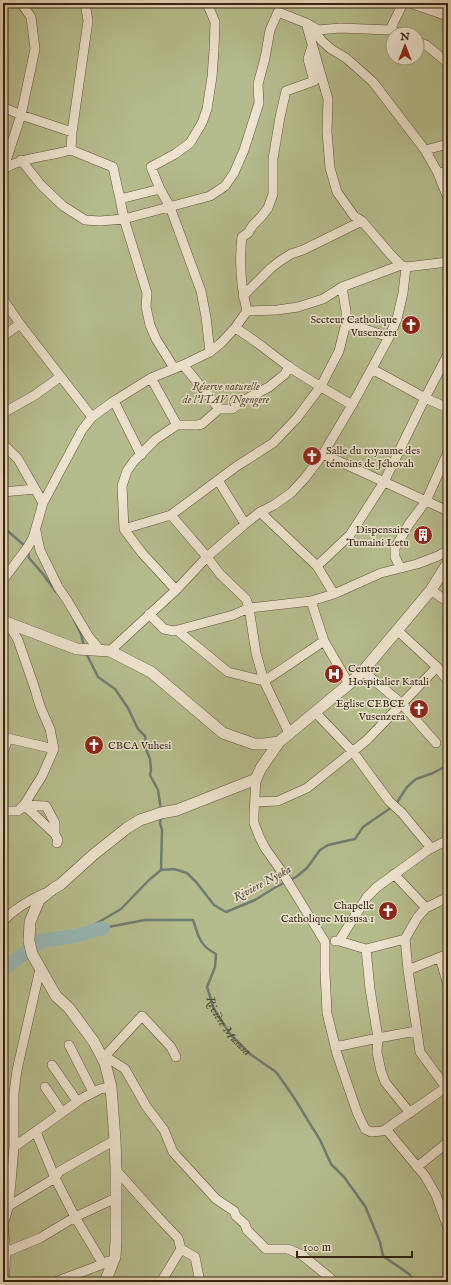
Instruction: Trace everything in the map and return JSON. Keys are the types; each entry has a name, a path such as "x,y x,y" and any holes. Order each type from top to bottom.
{"street":[{"path":"6,164 20,115 35,49 31,17 21,3"},
{"path":"71,150 72,132 88,21 85,3"},
{"path":"207,3 215,22 212,77 207,109 202,124 190,143 151,167 170,208 201,291 210,352"},
{"path":"392,26 403,3"},
{"path":"413,3 448,15"},
{"path":"21,160 41,185 63,206 85,220 100,221 124,219 170,208 210,196 224,186 234,173 244,150 259,103 258,84 270,30 278,12 306,23 318,30 340,28 385,30"},
{"path":"100,650 150,614 176,590 207,557 244,524 260,512 274,505 291,493 305,478 322,454 352,405 389,337 397,319 403,293 403,266 391,255 362,221 354,216 337,192 330,168 327,132 328,99 306,23"},
{"path":"318,30 318,36 322,41 331,49 346,58 373,82 425,150 437,171 448,198"},
{"path":"425,45 448,63"},
{"path":"247,311 243,296 240,256 242,237 248,233 268,208 273,194 273,159 286,91 314,81 308,59 312,46"},
{"path":"3,107 20,115 72,132"},
{"path":"425,150 448,144"},
{"path":"6,164 71,150 113,167 124,219 147,293 146,308 150,325 156,339 174,368"},
{"path":"437,171 448,174"},
{"path":"120,199 160,189"},
{"path":"243,296 271,268 291,254 303,250 362,221"},
{"path":"247,311 277,310 298,307 323,299 342,287 403,266 448,262"},
{"path":"124,529 171,515 237,466 273,443 297,418 320,387 339,351 346,323 346,311 342,287"},
{"path":"3,299 20,324 92,417"},
{"path":"3,580 26,550 36,531 43,503 82,430 92,417 114,401 151,378 210,352 235,328 247,311"},
{"path":"346,323 389,337"},
{"path":"3,336 20,324"},
{"path":"235,328 259,343 320,387 352,405"},
{"path":"317,566 350,535 384,482 448,354"},
{"path":"183,365 218,409"},
{"path":"176,590 142,554 124,529 122,486 127,471 134,461 156,439 177,425 197,426 202,424 218,409 232,409 248,398 269,387 285,374 289,366"},
{"path":"372,369 425,398 448,408"},
{"path":"3,413 35,395 60,377"},
{"path":"151,378 177,425"},
{"path":"114,401 141,455"},
{"path":"3,444 18,459 43,503"},
{"path":"400,567 395,557 395,548 409,524 426,501 448,452"},
{"path":"322,454 448,511"},
{"path":"218,480 244,524"},
{"path":"3,492 35,489"},
{"path":"260,512 317,566 334,594"},
{"path":"171,515 220,574 246,600 249,608 256,653 264,681 290,733"},
{"path":"36,531 40,550 58,587 68,600 89,637 100,650"},
{"path":"150,614 164,629 178,631 194,625 233,615 249,608 311,601 334,594 381,573 400,567 417,564 438,556 448,550"},
{"path":"448,563 431,590 363,671 279,742 261,768 256,779 254,813 256,828 265,848 282,872 325,942 324,972 327,1013 335,1047 355,1106 365,1129 371,1132 386,1129 447,1088 420,1052 404,939 417,918 426,908 448,897"},
{"path":"431,590 448,602"},
{"path":"311,601 324,641 349,684"},
{"path":"6,622 77,649 100,650 151,672 223,733 254,744 279,742"},
{"path":"3,811 18,811 24,805 42,776 54,749 50,729 40,706 18,640 6,622"},
{"path":"397,630 437,666 448,681"},
{"path":"178,631 228,672 264,681 324,641"},
{"path":"255,802 278,801 307,788 367,740 437,666"},
{"path":"363,671 401,703 436,743"},
{"path":"315,712 353,752 390,801 431,848"},
{"path":"3,752 6,738 54,749"},
{"path":"105,1282 115,1257 116,1170 111,1087 102,1054 69,1008 56,996 40,969 31,950 29,928 30,922 39,900 61,884 127,828 140,820 176,810 256,779"},
{"path":"24,805 46,806 56,823 56,838 24,805"},
{"path":"339,941 367,897 377,887 431,848 448,840"},
{"path":"394,874 426,908"},
{"path":"3,921 30,900 53,889"},
{"path":"325,942 339,941 366,949 404,939"},
{"path":"366,949 372,1003 378,1038 377,1052 381,1071 385,1082 410,1113"},
{"path":"408,970 444,956 448,985"},
{"path":"4,1282 6,1252 3,1225 14,1147 14,1093 16,1077 40,969"},
{"path":"102,1054 142,1016 171,1047 176,1057"},
{"path":"335,1047 416,1031"},
{"path":"69,1045 93,1092"},
{"path":"102,1054 125,1069 146,1106 164,1130 174,1152 216,1198 234,1211 247,1230 266,1249 288,1250 302,1255 335,1282"},
{"path":"52,1065 77,1101"},
{"path":"45,1087 62,1112"},
{"path":"14,1147 77,1101 100,1089 111,1087"},
{"path":"386,1129 425,1176 436,1195 446,1218 448,1228"},
{"path":"36,1132 75,1217 103,1264"},
{"path":"6,1208 56,1178 60,1170 115,1140"},
{"path":"417,1167 448,1142"},
{"path":"116,1170 178,1238 181,1249 194,1257 200,1282"},
{"path":"6,1252 40,1238 75,1217 116,1198"},
{"path":"161,1282 181,1249"},
{"path":"55,1282 103,1264 115,1257"}],"green space":[{"name":"Réserve naturelle de l'ITAV (Ngengere","path":"3,3 448,3 448,1282 3,1282"}],"waterway":[{"path":"3,527 25,546"},
{"path":"28,552 29,558 56,592"},
{"path":"74,620 81,634 84,646"},
{"path":"86,653 98,677 115,689 128,708 138,729 145,736 146,749 150,759 150,775 158,790 161,810"},
{"name":"Riviere Nyoka","path":"396,804 407,787 416,779 433,773 448,765"},
{"name":"Riviere Nyoka","path":"75,936 121,909 149,880 161,870 174,869 187,873 214,905 226,912 255,900 296,877 307,868 320,850 328,845 355,839 363,827 392,807"},
{"path":"161,817 161,870"},
{"name":"Rivière Mususa","path":"103,928 145,920 193,920 200,940 210,951 216,954 215,967 207,987 214,1009 230,1034 250,1054 276,1072 293,1096 320,1140 331,1164 344,1177 365,1206 380,1242 383,1256 409,1274 416,1282"},
{"name":"Rivière Mususa","path":"3,969 41,941 75,936 103,928"}],"place":[{"name":"Secteur Catholique Vusenzera","path":"411,325"},
{"name":"Salle du royaume des témoins de Jéhovah","path":"312,456"},
{"name":"Dispensaire Tumaini Letu","path":"423,535"},
{"name":"Centre Hospitalier Katali","path":"334,674"},
{"name":"Eglise CEBCE Vusenzera","path":"419,709"},
{"name":"CBCA Vuhesi","path":"94,745"},
{"name":"Chapelle Catholique Mususa 1","path":"388,911"}]}
